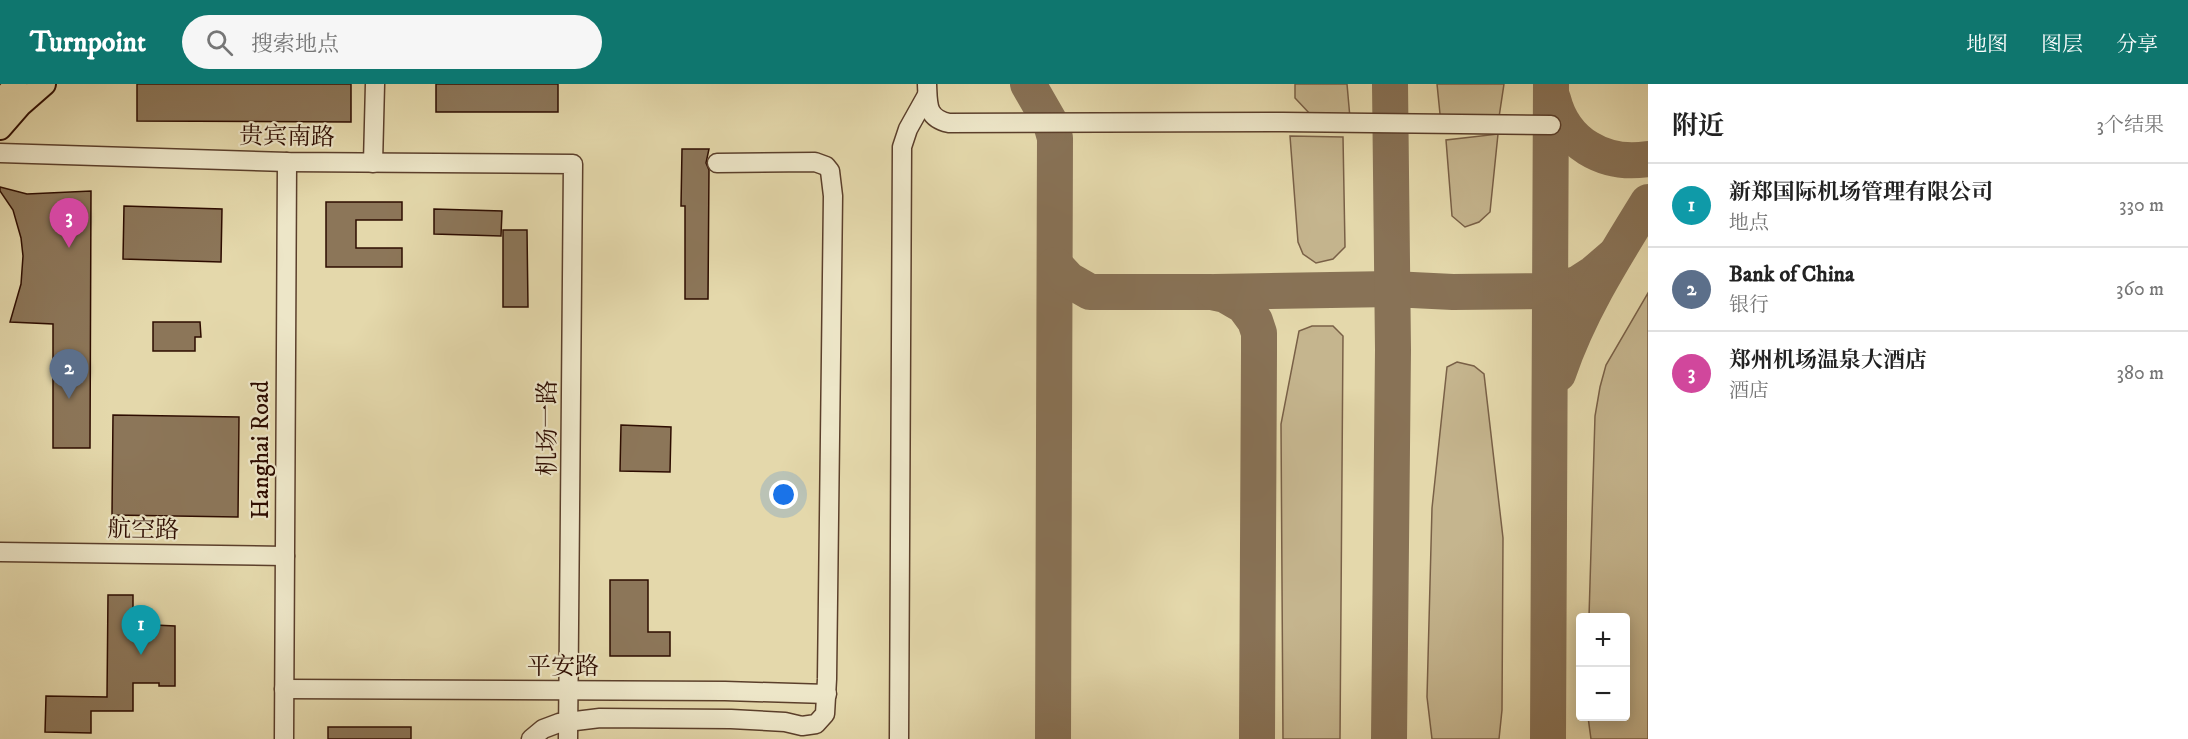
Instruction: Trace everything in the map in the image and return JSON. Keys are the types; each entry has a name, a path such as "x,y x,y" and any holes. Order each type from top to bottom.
{"main road":[{"path":"0,102 15,84"},
{"path":"0,128 20,105 44,84"}],"street":[{"path":"373,163 375,84"},
{"path":"927,90 933,117 949,123 1283,122 1551,125"},
{"path":"899,739 902,147 927,90"},
{"name":"贵宾南路","path":"0,153 287,162 573,164"},
{"name":"Hanghai Road","path":"284,739 287,162"},
{"path":"531,739 543,729 568,730 600,718 731,719 813,725 825,714 833,196 831,176 826,166 815,162 717,163"},
{"name":"机场一路","path":"568,730 573,164"},
{"name":"航空路","path":"0,552 285,556"},
{"name":"平安路","path":"284,689 570,692 725,691 827,686"}],"shaded area":[{"path":"1295,84 1347,84 1350,118 1311,115 1295,98"},
{"path":"1437,84 1504,84 1499,117 1441,124"},
{"path":"1498,134 1490,212 1479,222 1465,227 1452,216 1446,140"},
{"path":"1290,136 1343,137 1345,247 1333,259 1316,263 1303,254 1298,242"},
{"path":"1648,293 1648,739 1591,739 1589,721 1630,721 1630,613 1589,613 1595,416 1606,365"},
{"path":"1312,326 1333,326 1343,336 1340,739 1283,739 1281,424 1299,331"},
{"path":"1457,362 1474,366 1484,374 1503,538 1502,710 1499,739 1432,739 1427,697 1432,508 1447,367"}],"building":[{"path":"137,84 351,84 351,122 137,121"},
{"path":"436,84 558,84 558,112 436,112"},
{"path":"682,149 709,149 706,163 709,170 708,299 685,299 685,206 681,206"},
{"path":"0,187 27,194 91,191 90,448 53,448 53,324 10,322 21,284 23,256 21,238 13,210 0,191"},
{"path":"326,202 402,202 402,220 356,220 356,248 402,248 402,267 326,267"},
{"path":"124,206 222,209 221,262 123,259"},
{"path":"434,209 502,211 501,236 434,234"},
{"path":"503,230 527,230 528,307 503,307"},
{"path":"153,322 200,322 201,337 195,337 195,351 153,351"},
{"path":"113,415 239,417 238,517 112,515"},
{"path":"621,425 671,427 670,472 620,471"},
{"path":"610,580 648,580 648,632 670,632 670,656 610,656"},
{"path":"108,595 133,595 133,624 175,626 175,686 159,686 159,683 133,683 133,711 91,711 91,733 45,732 46,696 107,697"},
{"path":"328,727 411,727 411,739 328,739"}],"taxiway":[{"path":"1028,84 1051,124 1055,138 1053,739"},
{"path":"1389,739 1393,350 1390,84"},
{"path":"1548,739 1551,84"},
{"path":"1553,99 1566,128 1588,148 1616,159 1648,159"},
{"path":"1558,374 1587,307 1648,202"},
{"path":"1215,292 1392,289 1453,292 1550,291 1577,284 1615,255"},
{"path":"1055,265 1069,280 1090,292 1211,292 1225,295 1244,306 1255,321 1259,333 1257,739"}],"place":[{"name":"郑州机场温泉大酒店","path":"69,248"},
{"name":"Bank of China","path":"69,399"},
{"name":"新郑国际机场管理有限公司","path":"141,655"}]}
